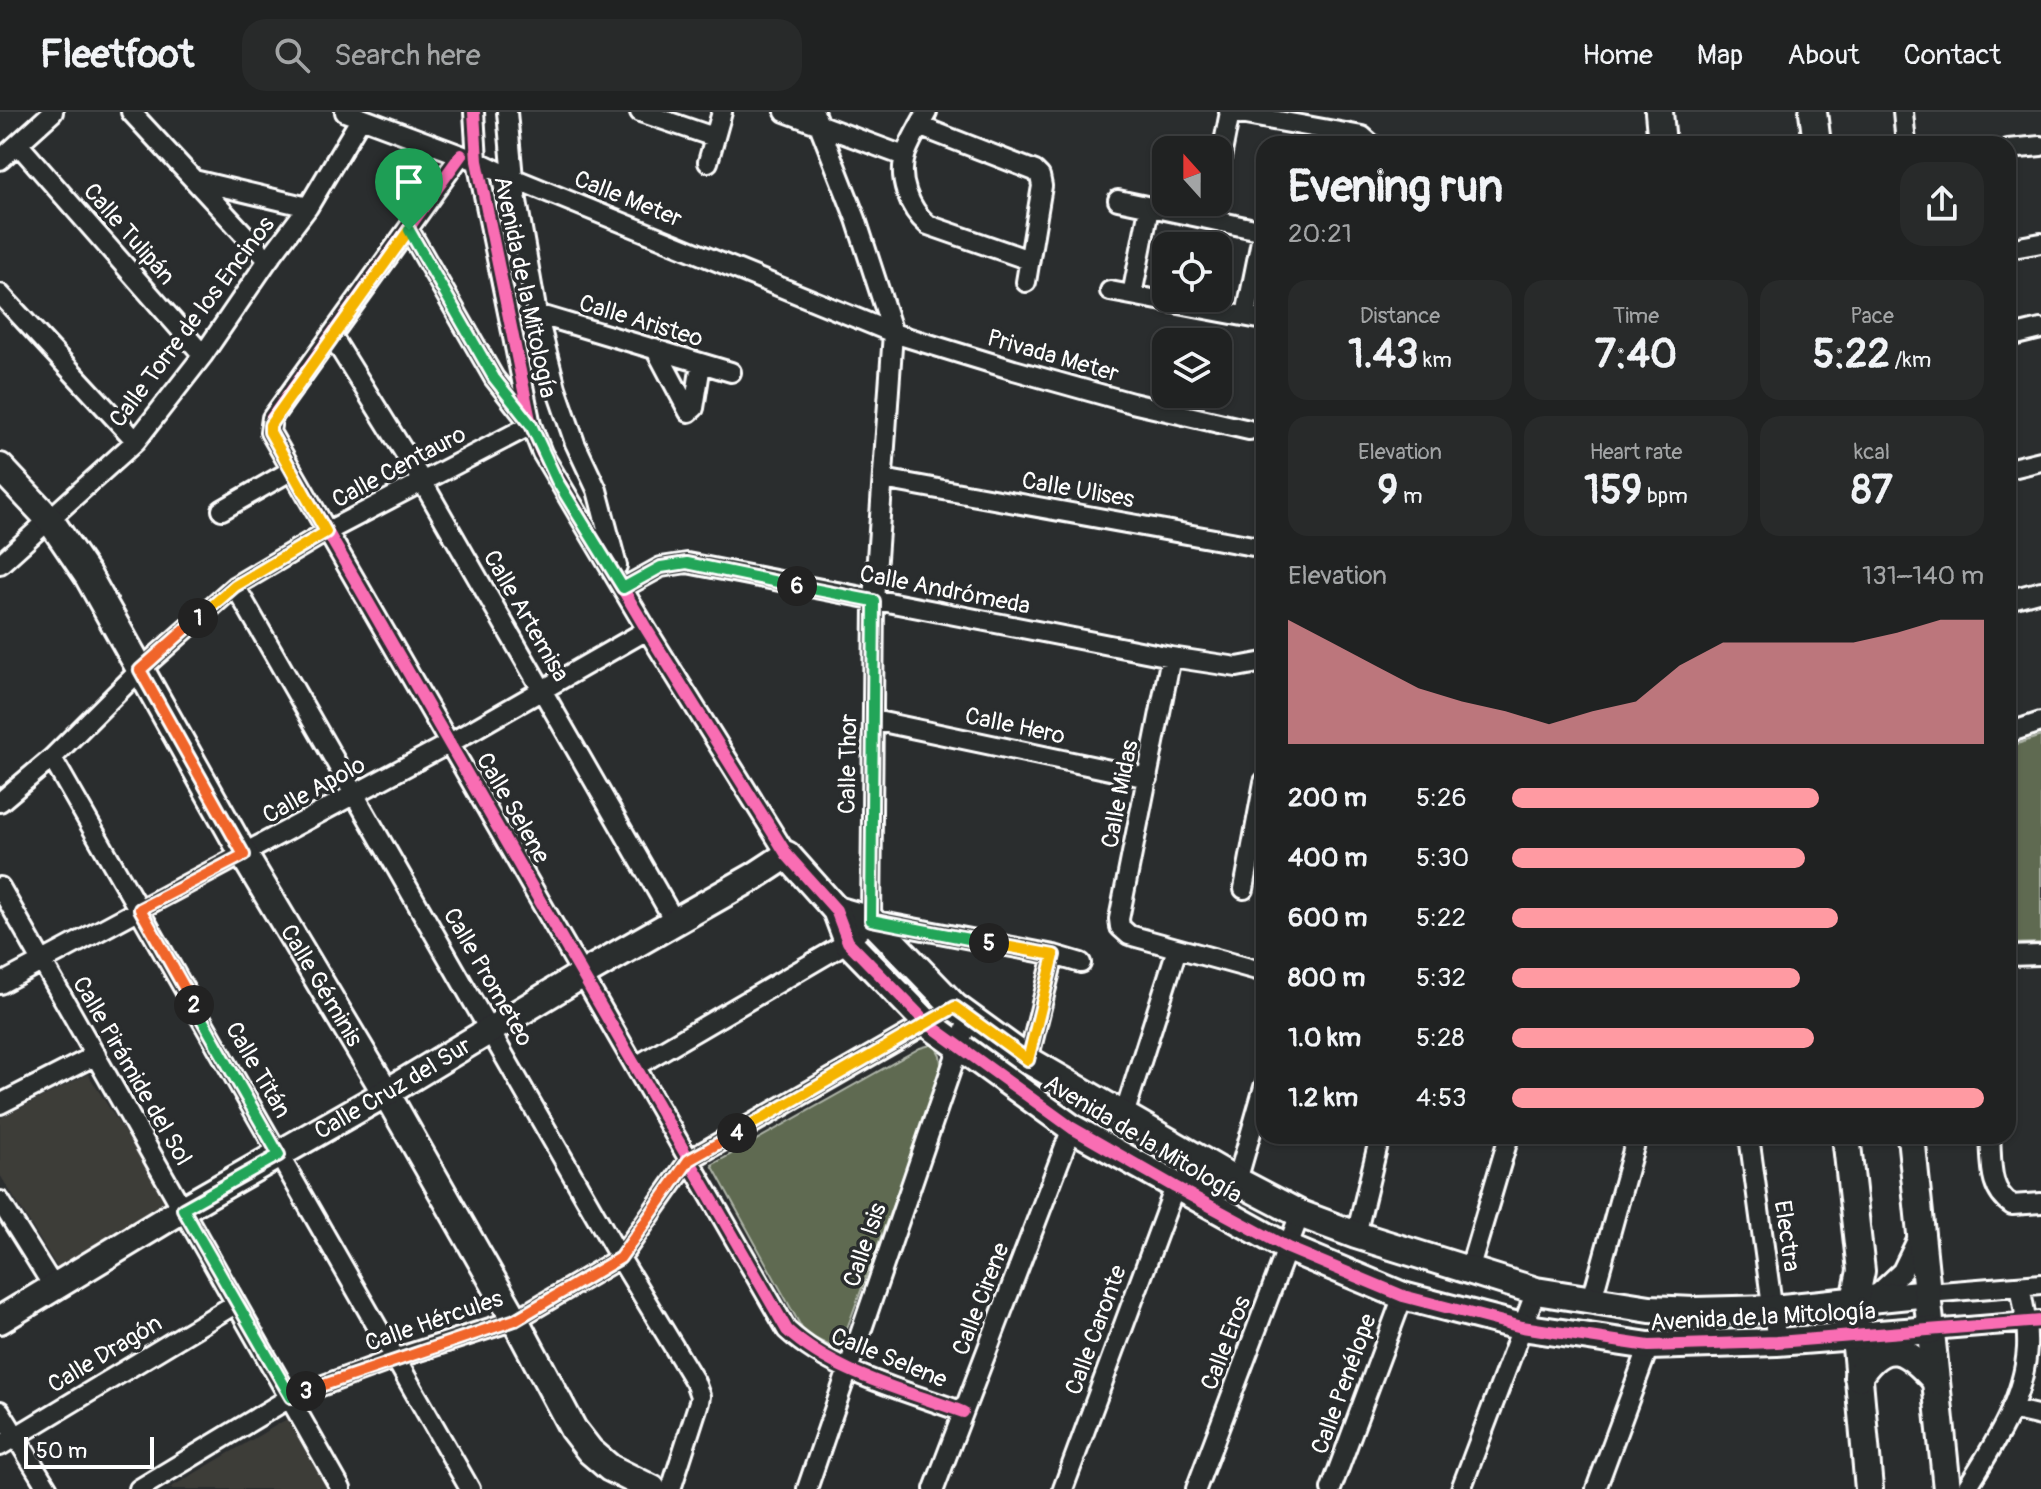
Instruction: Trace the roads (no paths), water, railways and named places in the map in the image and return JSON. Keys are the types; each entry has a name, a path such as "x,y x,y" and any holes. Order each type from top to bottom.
{"street":[{"path":"0,160 53,112"},
{"path":"131,112 268,260"},
{"name":"Avenida de la Mitología","path":"474,112 469,158 531,425 557,481 787,855 836,910 848,942 927,1023 1072,1128 1288,1248 1403,1296 1522,1327 1649,1346 1777,1342 2034,1322"},
{"name":"Avenida de la Mitología","path":"507,112 513,178 537,314 556,388 575,443 597,490 623,588"},
{"path":"640,112 714,137"},
{"path":"708,162 722,112"},
{"path":"785,112 817,118 904,156"},
{"path":"1225,136 1229,112 1310,119 1362,136"},
{"path":"1659,112 1661,136"},
{"path":"1813,112 1816,136"},
{"path":"1903,112 1905,136"},
{"name":"Calle Meter","path":"353,115 469,158 893,333"},
{"name":"Calle Torre de los Encinos","path":"0,564 136,441 203,355 308,207 353,115"},
{"path":"817,118 856,219 893,333"},
{"path":"1026,282 1042,186 1040,176 923,119 904,156 905,192 919,218 928,225 1029,260"},
{"name":"Calle Tulipán","path":"18,144 203,355"},
{"path":"2016,148 2041,146"},
{"name":"Calle Selene","path":"469,158 409,230 332,336 270,425 270,432 787,1330 806,1347 848,1369 963,1412"},
{"path":"194,180 308,207"},
{"path":"1118,200 1152,208"},
{"path":"1132,295 1149,208"},
{"path":"1226,216 1256,228"},
{"path":"409,230 494,378 531,425"},
{"path":"2016,248 2041,243"},
{"path":"1110,291 1255,317"},
{"path":"0,294 136,441"},
{"name":"Calle Aristeo","path":"537,314 731,372"},
{"path":"2016,335 2041,329"},
{"name":"Privada Meter","path":"893,333 1103,395 1249,430"},
{"name":"Calle Thor","path":"871,920 874,601 893,333"},
{"name":"Calle Artemisa","path":"332,336 422,481 675,922"},
{"path":"655,348 689,412 694,408 701,364"},
{"name":"Calle Centauro","path":"0,802 52,758 140,670 235,586 326,532 531,425"},
{"path":"2016,467 2041,461"},
{"name":"Calle Géminis","path":"0,467 50,520 88,576 244,855 386,1093 573,1429 590,1451 610,1468 652,1489"},
{"path":"222,510 292,470"},
{"name":"Calle Ulises","path":"883,479 1256,547"},
{"name":"Calle Andrómeda","path":"623,588 661,567 687,563 1171,657 1237,667 1256,663"},
{"name":"Calle Prometeo","path":"235,586 699,1391 699,1402 671,1489"},
{"path":"2016,598 2041,591"},
{"name":"Calle Apolo","path":"0,984 450,743 647,630"},
{"name":"Calle Midas","path":"1171,657 1119,919 1120,927 1129,935 1177,949"},
{"name":"Calle Hero","path":"873,720 1148,778"},
{"path":"2016,730 2041,722"},
{"name":"Calle Titán","path":"52,758 470,1489"},
{"name":"Calle Cruz del Sur","path":"0,1320 183,1209 386,1093 787,855"},
{"path":"1244,889 1256,857"},
{"name":"Calle Pirámide del Sol","path":"0,887 341,1489"},
{"path":"836,910 1081,963"},
{"path":"636,1066 848,942 871,920"},
{"name":"Avenida de la Mitología","path":"871,920 962,1012 1028,1060 1300,1214 1469,1271 1536,1291 1650,1309 1680,1310 1773,1309 2041,1284"},
{"path":"1124,1115 1177,949 1256,970"},
{"path":"1028,1060 1054,955"},
{"path":"2016,956 2041,955"},
{"name":"Calle Hércules","path":"139,1489 291,1397 397,1358 515,1320 620,1258 689,1160 927,1023 962,1012"},
{"name":"Calle Isis","path":"807,1489 959,1046 962,1012"},
{"path":"0,1104 96,1055"},
{"path":"1237,1181 1256,1115"},
{"name":"Calle Cirene","path":"934,1489 1072,1128"},
{"path":"1356,1235 1378,1144"},
{"path":"1469,1271 1507,1144"},
{"path":"1592,1299 1635,1144"},
{"name":"Electra","path":"1750,1144 1777,1342"},
{"path":"1847,1144 1864,1299 1855,1336 1869,1489"},
{"path":"1912,1144 1947,1489"},
{"path":"1991,1144 1997,1192 2012,1205 2041,1203"},
{"name":"Calle Caronte","path":"1063,1489 1175,1187"},
{"path":"0,1201 53,1286"},
{"name":"Calle Eros","path":"1196,1489 1300,1214"},
{"path":"1864,1299 1902,1271 1920,1234"},
{"path":"1966,1489 1998,1438 2022,1375 2034,1322 2020,1286"},
{"path":"1461,1489 1536,1291"},
{"name":"Calle Penélope","path":"1331,1489 1403,1296"},
{"name":"Calle Dragón","path":"7,1441 235,1304"},
{"path":"1596,1489 1649,1346"},
{"path":"1858,1377 1878,1354 1896,1350 1916,1359 1936,1381"},
{"path":"2011,1409 2041,1416"},
{"path":"0,1411 7,1441 48,1489"}]}
